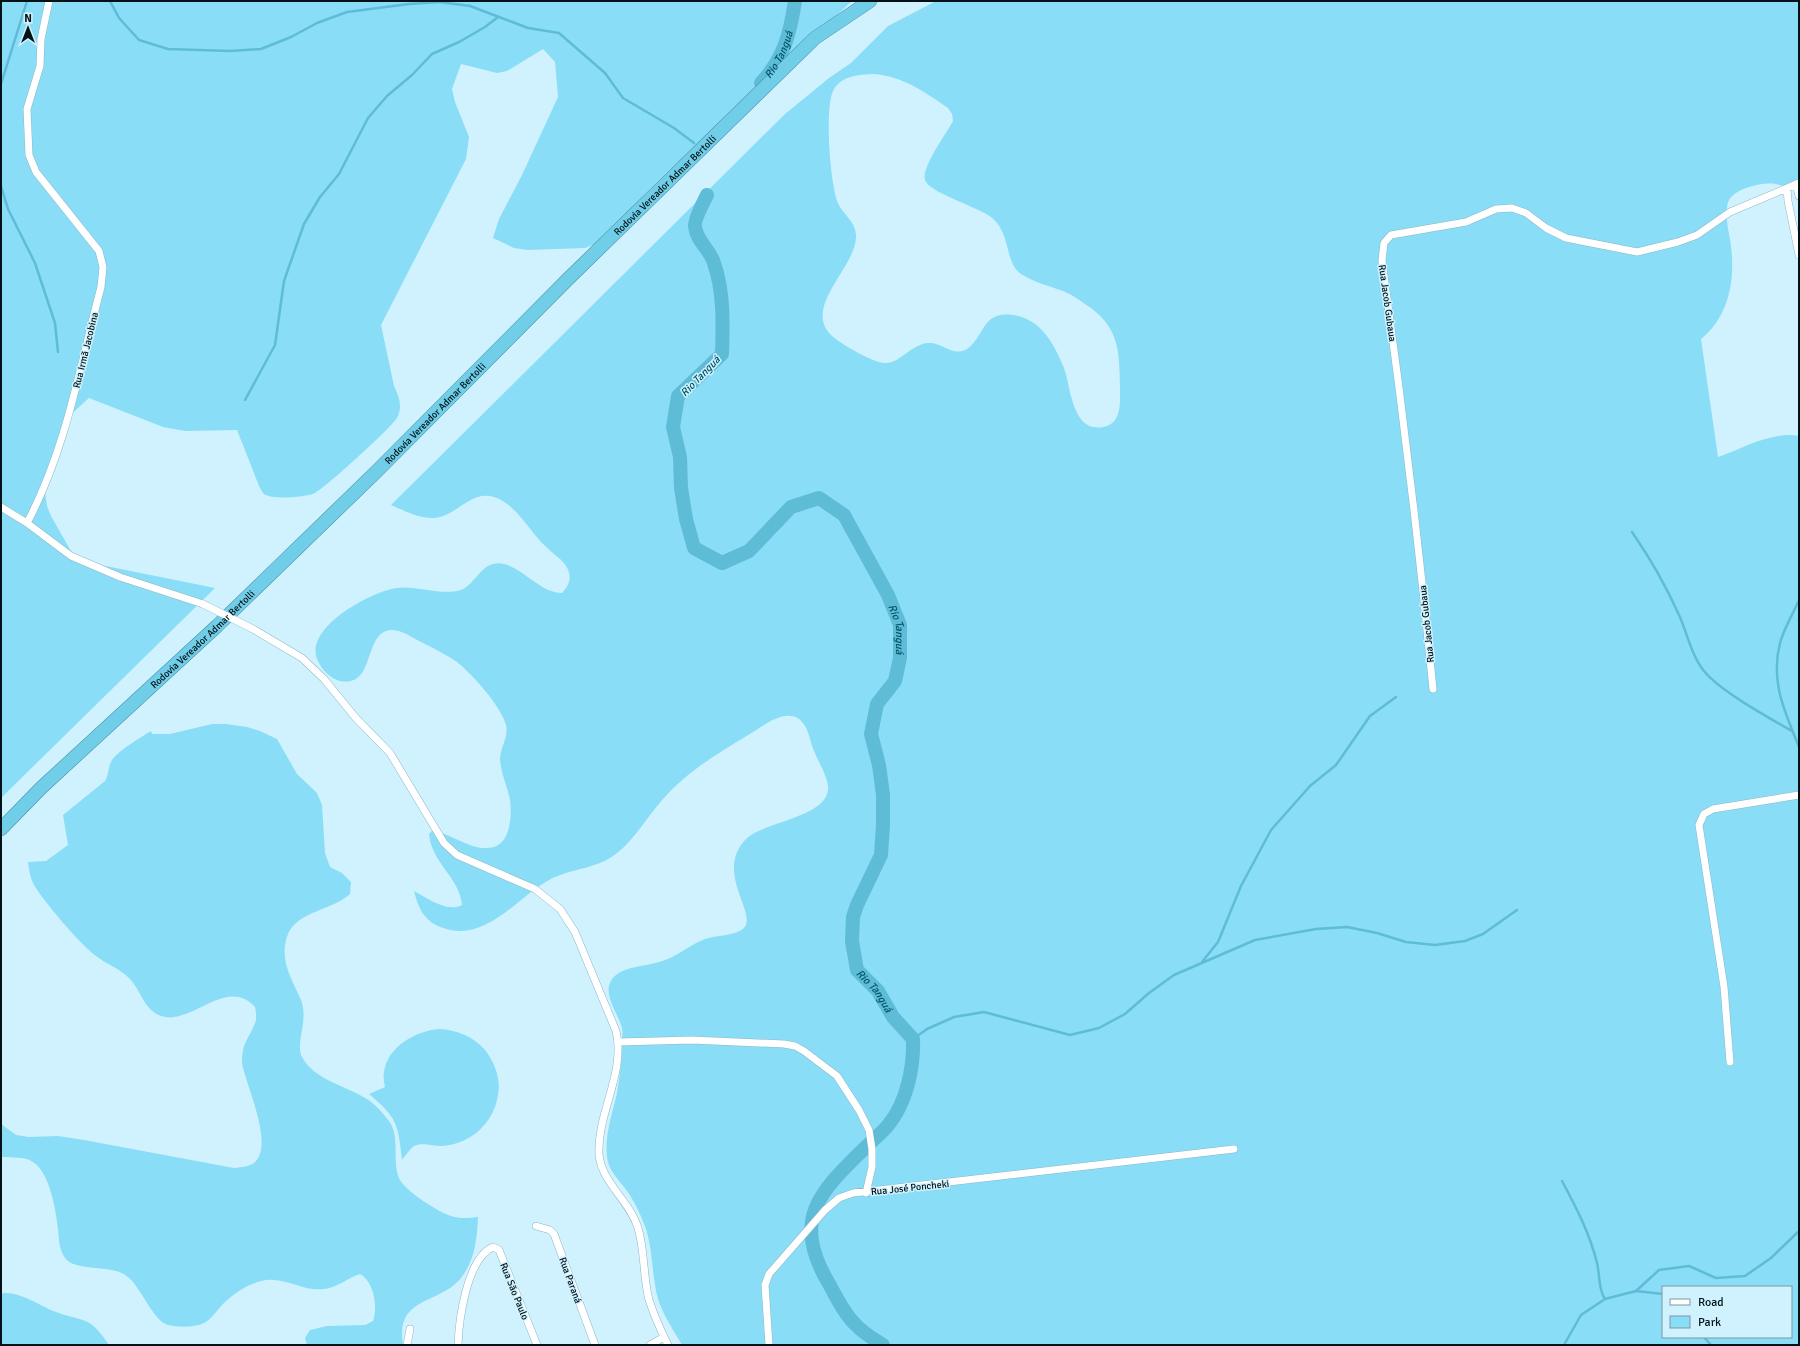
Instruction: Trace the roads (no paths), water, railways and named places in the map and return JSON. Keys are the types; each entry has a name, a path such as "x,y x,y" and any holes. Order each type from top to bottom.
{"highway":[{"name":"Rodovia Vereador Admar Bertolli","path":"1,829 41,788 217,626 376,472 568,279 815,38 870,1"}],"street":[{"name":"Rua Irmã Jacobina","path":"27,523 37,504 65,430 101,287 103,267 99,251 40,178 29,155 27,109 40,66 41,39 49,1"},
{"path":"1798,183 1799,196"},
{"name":"Rua Jacob Gubaua","path":"1433,688 1416,522 1398,373 1382,261 1384,243 1391,235 1466,222 1496,209 1512,208 1526,213 1546,228 1566,238 1637,252 1678,242 1697,235 1730,212 1798,183"},
{"path":"1787,188 1788,201 1799,255"},
{"path":"1,507 27,523 71,556 120,577 203,604 253,629 302,658 324,678 355,717 390,753 444,843 457,855 535,889 560,909 575,932 619,1042 613,1083 599,1140 599,1155 604,1173 630,1209 638,1229 649,1300 668,1345"},
{"path":"1730,1062 1724,987 1699,825 1704,814 1712,809 1799,795"},
{"name":"Rua José Poncheki","path":"619,1042 692,1040 784,1044 804,1050 837,1076 859,1110 869,1130 872,1149 872,1167 866,1193 1234,1149"},
{"path":"769,1345 765,1285 769,1274 830,1206 839,1198 853,1193 866,1193"},
{"name":"Rua Paraná","path":"536,1226 550,1230 554,1234 595,1345"},
{"name":"Rua São Paulo","path":"458,1345 469,1278 486,1250 493,1247 499,1250 537,1345"},
{"path":"407,1345 410,1329"},
{"path":"650,1345 664,1337"}],"waterway":[{"path":"1,84 27,1"},
{"path":"110,1 119,18 139,40 168,49 230,51 261,49 291,37 317,23 347,12 409,4 440,2 470,6 528,28 559,33 605,73 623,98 674,128 694,143"},
{"name":"Rio Tanguá","path":"761,83 769,74 781,55 791,24 795,1"},
{"path":"245,400 275,345 284,281 304,224 320,197 339,174 368,118 387,96 412,75 432,54 459,42 485,27 498,17"},
{"path":"1,186 8,209 35,263 55,323 58,352"},
{"name":"Rio Tanguá","path":"707,195 695,226 700,241 712,258 720,285 723,319 722,354 678,396 673,427 680,457 681,488 686,519 694,548 722,563 749,551 791,507 819,498 844,515 888,595 900,625 900,658 895,681 877,704 871,734 879,765 883,795 881,855 857,905 853,917 852,941 857,970 878,991 893,1017 913,1039 911,1072 905,1095 889,1124 827,1188 818,1203 812,1220 812,1238 817,1258 828,1282 852,1321 869,1336 883,1345"},
{"path":"1632,532 1669,593 1696,658 1704,671 1721,687 1758,712 1792,731"},
{"path":"1799,600 1786,626 1777,657 1780,696 1799,747"},
{"path":"1202,962 1218,942 1241,886 1271,830 1310,786 1336,765 1370,716 1396,697"},
{"path":"913,1039 927,1029 954,1017 984,1012 1070,1035 1099,1028 1125,1014 1149,993 1174,975 1255,940 1316,929 1347,927 1377,933 1406,942 1435,945 1465,941 1483,934 1517,910"},
{"path":"1562,1181 1587,1231 1597,1263 1601,1291 1605,1299"},
{"path":"1564,1345 1581,1315 1605,1299 1636,1291 1659,1270 1689,1266 1716,1278 1745,1276 1771,1258 1799,1231"},
{"path":"1636,1291 1662,1294"},
{"path":"1705,1338 1711,1345"}]}
